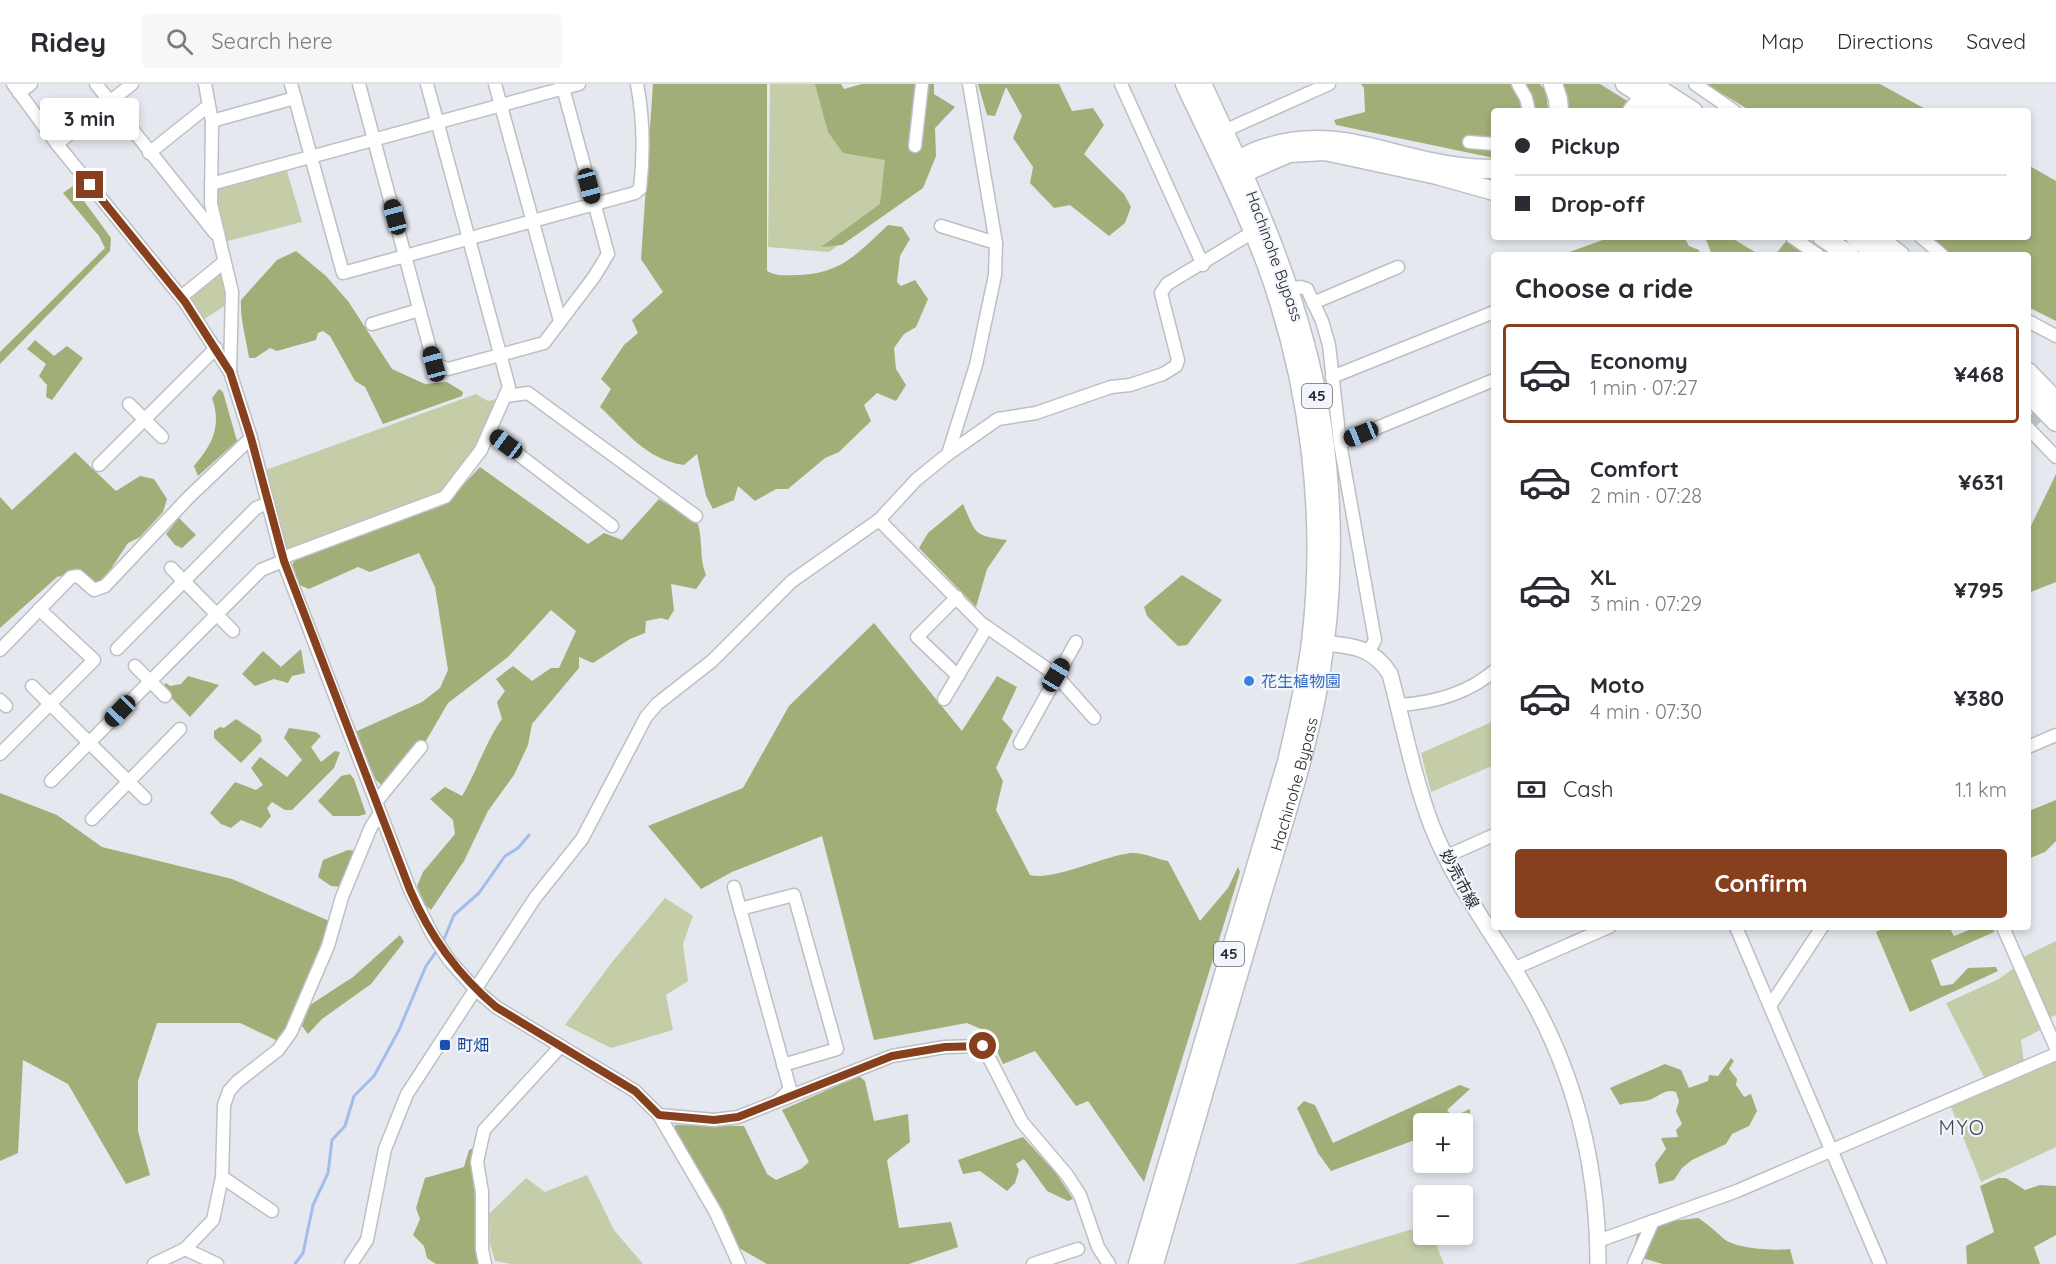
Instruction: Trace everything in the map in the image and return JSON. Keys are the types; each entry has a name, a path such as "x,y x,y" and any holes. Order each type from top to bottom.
{"highway":[{"name":"45","path":"1185,84 1236,169"},
{"name":"45","path":"1202,84 1224,131 1236,169"},
{"path":"1553,84 1559,108"},
{"path":"1625,84 1653,98 1685,108"},
{"path":"1653,98 1695,108"},
{"path":"1236,169 1289,153 1310,150 1491,176"},
{"name":"Hachinohe Bypass","path":"1138,1264 1287,762 1318,643 1317,529 1306,414 1280,306 1253,232 1236,169"},
{"name":"Hachinohe Bypass","path":"1154,1264 1306,744 1318,643 1330,579 1329,488 1313,374 1291,290 1236,169"},
{"path":"1444,170 1491,169"},
{"path":"1444,170 1491,183"},
{"path":"1444,170 1491,190"},
{"path":"1827,240 1845,252"},
{"path":"1859,240 1874,252"},
{"path":"1881,240 1896,252"},
{"path":"2031,377 2054,413"},
{"path":"2031,396 2054,413"}],"main road":[{"path":"1318,643 1369,651"},
{"name":"妙売市線","path":"1369,651 1381,660 1390,674 1431,824 1556,1047 1576,1105 1595,1193 1598,1264"}],"street":[{"path":"32,84 16,89 57,144 181,297 230,372 251,438 283,560 424,920 449,960 476,990 496,1007 635,1091 659,1115 716,1213 739,1264"},
{"path":"96,84 217,235"},
{"path":"57,144 132,84"},
{"path":"205,84 212,121 211,204 232,292 230,372"},
{"path":"291,84 343,273 636,193 640,189 643,115 637,84"},
{"path":"359,84 434,364 448,369 544,343 594,277 608,254 562,86"},
{"path":"51,780 261,570 445,497 481,450 509,387 427,84"},
{"path":"495,84 560,321"},
{"path":"211,183 501,106 562,86 579,84"},
{"path":"915,146 922,84"},
{"path":"948,454 976,365 995,275 996,243 969,84"},
{"path":"1121,84 1203,265"},
{"path":"1224,131 1329,84"},
{"path":"1518,84 1526,98 1528,108"},
{"path":"1695,84 1730,108"},
{"path":"212,121 295,98"},
{"path":"149,153 208,106"},
{"path":"1469,142 1491,144"},
{"path":"941,226 996,243"},
{"path":"351,1264 366,1240 385,1149 407,1094 534,898 582,839 646,717 657,704 712,661 792,581 879,520 916,480 998,419 1036,413 1111,387 1130,385 1176,366 1178,360 1161,293 1167,284 1203,265 1253,232"},
{"path":"1796,240 1814,252"},
{"path":"1924,240 1938,252"},
{"path":"181,297 224,262"},
{"path":"1313,303 1398,267"},
{"path":"1291,290 1300,287 1307,289 1329,345 1340,443 1375,640 1369,651"},
{"path":"372,324 419,310"},
{"path":"1332,377 1491,313"},
{"path":"2031,323 2056,336"},
{"path":"99,465 216,348"},
{"path":"1340,443 1491,381"},
{"path":"506,396 528,393 696,516"},
{"path":"129,404 162,437"},
{"path":"2031,431 2056,457"},
{"path":"489,432 612,526"},
{"path":"0,650 71,578 78,576 94,590 105,586 188,498 251,438"},
{"path":"117,649 256,508 268,503"},
{"path":"879,520 987,627 1056,675 1094,718"},
{"path":"171,568 233,631"},
{"path":"957,597 917,638 958,676"},
{"path":"0,754 94,660 39,609"},
{"path":"944,699 987,627"},
{"path":"1020,743 1076,642"},
{"path":"135,666 165,696"},
{"path":"1398,705 1416,704 1465,692 1491,673"},
{"path":"32,686 145,798"},
{"path":"92,819 180,729"},
{"path":"2031,746 2056,735"},
{"path":"154,1264 185,1249 213,1220 222,1177 222,1121 229,1091 278,1050 291,1032 328,946 342,897 378,807 421,747"},
{"path":"1447,856 1491,836"},
{"path":"734,887 790,1089 779,1101"},
{"path":"740,909 794,895 837,1049 783,1065"},
{"path":"1513,969 1602,930"},
{"path":"1737,930 1880,1264"},
{"path":"1770,1006 1820,930"},
{"path":"2004,930 2056,1048"},
{"path":"485,1264 482,1249 482,1192 477,1162 483,1130 561,1046"},
{"path":"659,1115 714,1120 738,1117 892,1056 945,1047 983,1046 1022,1122 1067,1174 1080,1195 1098,1247 1109,1264"},
{"path":"1598,1241 1737,1191 2056,1054"},
{"path":"222,1177 272,1211"},
{"path":"1634,1264 1653,1221"},
{"path":"185,1249 217,1264"},
{"path":"1033,1264 1078,1249"}],"green space":[{"path":"653,84 767,84 767,271 775,274 800,275 827,270 849,260 888,225 902,227 910,239 900,256 897,282 901,286 915,280 928,299 916,327 904,334 894,348 896,369 906,385 896,401 877,393 864,405 871,421 839,452 825,458 788,489 776,489 755,501 738,486 734,500 713,509 706,496 697,454 684,465 658,457 638,444 600,407 611,389 601,379 624,345 638,333 632,320 663,292 641,259"},
{"path":"770,84 822,84 906,137 897,202 829,252 768,247"},
{"path":"815,84 841,84 844,89 862,84 934,84 934,94 955,107 935,128 936,156 923,188 842,245 821,247 880,204 885,160 843,153 828,132"},
{"path":"978,84 1059,84 1072,111 1093,108 1104,125 1084,154 1124,194 1131,207 1125,223 1109,236 1070,205 1054,208 1030,183 1033,167 1013,138 1022,116 1006,87 995,116 987,115"},
{"path":"1361,84 1540,84 1546,91 1548,108 1491,108 1491,157 1336,125 1334,120 1365,112 1364,88"},
{"path":"1561,84 1600,84 1629,102 1624,108 1565,108"},
{"path":"1706,84 1880,84 1924,108 1746,108"},
{"path":"2031,167 2056,181 2056,321 2031,308 2031,252 1943,252 1928,240 2031,240"},
{"path":"286,168 302,222 224,242 215,202 216,189"},
{"path":"73,186 111,238 110,251 0,364 0,352 105,248 99,236 63,193"},
{"path":"1603,240 1686,240 1689,246 1699,252 1569,252"},
{"path":"1706,240 1735,240 1755,252 1711,252"},
{"path":"1787,240 1803,252 1777,252"},
{"path":"296,251 326,276 348,301 392,369 425,384 447,382 463,392 462,396 383,424 365,387 355,381 330,336 323,331 318,333 316,340 277,351 270,348 255,358 249,358 242,322 241,300 277,260"},
{"path":"218,273 223,275 229,303 203,320 189,300 190,294"},
{"path":"35,340 54,356 67,346 83,358 52,400 46,397 47,385 39,376 46,364 27,349"},
{"path":"219,389 223,392 237,441 198,476 194,466 214,435 216,417 212,398"},
{"path":"476,394 488,401 501,398 477,447 440,493 287,551 263,471"},
{"path":"75,452 116,491 140,476 154,479 167,499 163,512 140,537 128,543 102,582 98,584 77,572 57,577 0,628 0,497 12,510"},
{"path":"480,467 588,544 604,533 622,540 659,499 698,524 702,562 706,575 696,589 671,584 674,610 668,620 661,618 646,621 645,633 630,639 593,663 579,657 579,668 532,724 528,745 514,775 488,811 464,861 431,910 425,905 417,886 423,872 455,834 453,820 430,799 445,787 462,796 502,719 497,702 505,691 496,679 513,666 532,681 551,668 559,668 576,631 551,610 508,657 448,703 416,758 388,791 376,780 355,732 422,702 440,688 448,670 435,587 419,553 370,572 358,567 309,589 297,584 292,565 296,559 307,554 406,519 448,501"},
{"path":"2056,474 2056,582 2031,592 2031,526"},
{"path":"963,504 978,532 988,537 1007,540 987,569 976,607 919,548 928,533"},
{"path":"179,518 196,535 182,548 175,545 166,534"},
{"path":"1182,575 1222,600 1187,645 1178,646 1147,616 1144,607"},
{"path":"874,623 962,731 997,676 1017,687 1002,719 1013,731 996,768 1003,781 996,810 1030,875 1052,875 1131,853 1150,856 1168,861 1200,921 1228,888 1238,867 1240,872 1144,1182 1088,1101 1076,1106 1035,1051 1003,1064 988,1032 967,1023 874,1040 822,836 732,872 701,889 648,826 743,788 789,706"},
{"path":"301,649 305,673 292,676 288,683 274,679 255,686 242,674 263,651 281,667"},
{"path":"188,676 219,685 190,717 161,687 166,683 170,686 181,684"},
{"path":"236,719 260,735 262,741 241,763 214,738 214,731 220,727 224,728"},
{"path":"1491,722 1491,766 1431,792 1421,753"},
{"path":"289,728 316,732 321,736 311,747 321,762 335,751 340,752 334,768 292,810 285,810 272,802 267,808 271,816 261,828 241,820 231,828 221,824 210,813 235,782 256,790 263,785 251,768 260,757 287,777 302,760 284,738"},
{"path":"350,774 354,779 366,814 333,816 318,801 341,776"},
{"path":"0,793 57,815 102,847 232,879 334,923 294,1015 278,1041 240,1023 157,1023 138,1081 138,1131 150,1175 126,1184 68,1084 23,1060 18,1153 0,1161"},
{"path":"2056,800 2056,841 2045,852 2031,858 2031,810"},
{"path":"348,850 355,851 342,887 331,886 318,877 323,860"},
{"path":"665,898 693,916 683,944 688,981 666,995 673,1030 611,1048 565,1025 613,961"},
{"path":"1880,930 1951,930 1954,936 1969,930 1994,930 1994,932 1931,960 1941,986 1953,984 1968,968 1996,967 1998,971 1910,1012 1876,932"},
{"path":"400,935 404,942 371,984 322,1019 308,1034 302,1026 310,1005 353,977"},
{"path":"2056,941 2056,1015 2049,1018 2023,957"},
{"path":"2015,967 2042,1029 2021,1040 2024,1063 1985,1079 1946,1003 1999,979"},
{"path":"1731,1058 1734,1061 1729,1069 1737,1079 1736,1085 1744,1097 1751,1094 1757,1111 1749,1126 1732,1134 1726,1144 1692,1160 1682,1168 1674,1180 1659,1184 1655,1164 1666,1149 1661,1138 1678,1137 1676,1130 1682,1124 1676,1111 1679,1101 1676,1092 1669,1091 1649,1100 1620,1105 1610,1088 1665,1064 1681,1070 1689,1088 1708,1081 1709,1075 1718,1076"},
{"path":"2056,1059 2056,1147 1981,1182 1951,1107"},
{"path":"859,1076 865,1081 874,1121 908,1114 910,1142 887,1160 899,1228 951,1222 958,1247 909,1264 767,1264 739,1248 675,1133 675,1125 744,1126 767,1174 776,1180 801,1169 809,1162 782,1110"},
{"path":"1460,1085 1470,1089 1447,1110 1450,1113 1413,1113 1413,1141 1331,1171 1318,1153 1297,1108 1304,1101 1315,1105 1333,1143"},
{"path":"1023,1137 1056,1173 1073,1199 1068,1201 1047,1191 1024,1159 1016,1164 1019,1170 1015,1183 1007,1191 980,1171 963,1174 958,1160"},
{"path":"475,1147 472,1167 481,1264 436,1264 427,1258 424,1246 413,1235 420,1219 416,1208 425,1178 464,1167 469,1150"},
{"path":"587,1175 614,1230 643,1264 511,1264 495,1261 490,1244 489,1214 526,1178 545,1192"},
{"path":"1998,1178 2006,1178 2025,1190 2040,1185 2056,1186 2056,1235 2034,1247 2040,1264 1967,1264 1966,1246 1994,1232 1980,1186"},
{"path":"1698,1218 1724,1239 1738,1245 1775,1250 1790,1249 1794,1264 1663,1264 1632,1255 1638,1232 1672,1221"},
{"path":"1413,1229 1413,1245 1436,1245 1444,1264 1296,1264"}],"waterway":[{"path":"442,944 454,915 479,893 505,856 518,848 529,835"},
{"path":"295,1264 303,1253 313,1205 328,1173 332,1140 345,1126 354,1096 374,1076 399,1030 426,966 438,949"}],"tunnel":[{"path":"2031,422 2050,408"}],"place":[{"name":"花生植物園","path":"1249,681"},
{"name":"町畑","path":"445,1045"}],"district":[{"name":"MYO","path":"1962,1128"}],"route":[{"path":"90,185 185,302 230,372 251,438 279,549 410,890 420,913 449,960 476,990 496,1007 635,1091 659,1115 683,1118 714,1120 738,1117 892,1056 945,1047 983,1046"}]}
